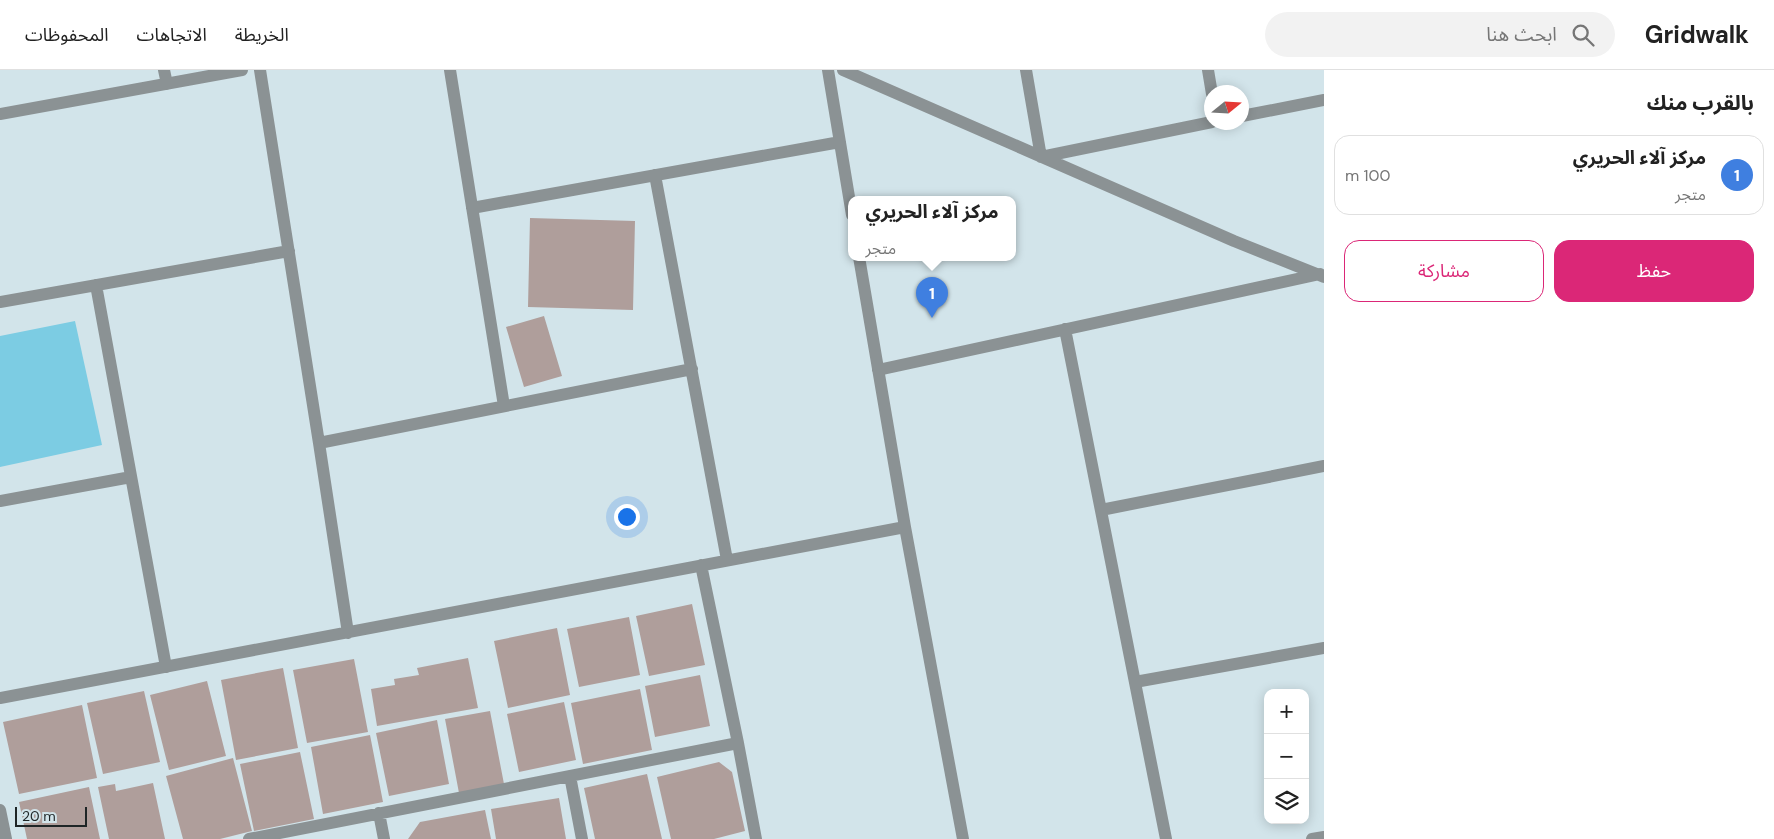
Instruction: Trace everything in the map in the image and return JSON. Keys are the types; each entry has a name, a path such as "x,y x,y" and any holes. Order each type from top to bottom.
{"street":[{"path":"164,70 167,84"},
{"path":"0,114 242,70"},
{"path":"260,70 348,633"},
{"path":"450,70 504,406"},
{"path":"828,70 849,196"},
{"path":"842,70 1234,241 1322,275"},
{"path":"1026,70 1041,156"},
{"path":"1208,70 1210,85"},
{"path":"1249,115 1324,100"},
{"path":"1041,156 1204,124"},
{"path":"472,208 840,142"},
{"path":"655,175 727,560"},
{"path":"0,302 288,251"},
{"path":"860,261 905,527 963,839"},
{"path":"878,370 1322,275"},
{"path":"96,285 166,667"},
{"path":"1066,329 1166,839"},
{"path":"319,443 692,369"},
{"path":"1101,510 1324,466"},
{"path":"0,501 131,477"},
{"path":"0,698 905,527"},
{"path":"701,565 756,839"},
{"path":"1135,682 1324,648"},
{"path":"249,839 738,743"},
{"path":"570,776 582,839"},
{"path":"0,810 6,839"},
{"path":"379,813 384,839"},
{"path":"1312,839 1324,837"}],"shaded area":[{"path":"75,321 102,445 0,467 0,336"}],"building":[{"path":"530,218 635,221 633,310 528,307"},
{"path":"544,316 562,376 524,387 506,327"},
{"path":"692,604 705,665 649,676 636,616"},
{"path":"629,617 640,675 579,687 567,629"},
{"path":"557,628 570,695 508,708 494,641"},
{"path":"468,658 478,708 377,726 371,689 395,685 394,679 419,675 417,668"},
{"path":"354,659 368,732 307,743 293,670"},
{"path":"283,668 298,748 236,760 221,680"},
{"path":"700,675 710,726 655,737 645,686"},
{"path":"207,681 226,756 169,770 150,695"},
{"path":"640,689 652,750 583,764 571,703"},
{"path":"144,691 160,762 103,774 87,703"},
{"path":"564,702 576,760 519,772 507,714"},
{"path":"82,705 97,778 19,794 3,722"},
{"path":"490,711 504,784 459,793 445,719"},
{"path":"437,720 449,784 389,796 376,733"},
{"path":"370,735 383,802 323,814 311,747"},
{"path":"300,752 314,819 254,831 240,764"},
{"path":"233,758 252,831 220,839 183,839 166,776"},
{"path":"719,762 732,772 745,831 714,839 671,839 657,777"},
{"path":"647,774 662,839 595,839 584,788"},
{"path":"153,783 165,839 109,839 98,787 115,784 116,791"},
{"path":"89,787 100,839 27,839 19,802"},
{"path":"559,798 566,839 496,839 491,809"},
{"path":"485,810 491,839 408,839 420,822"}],"place":[{"name":"مركز آلاء الحريري","path":"932,318"}]}
